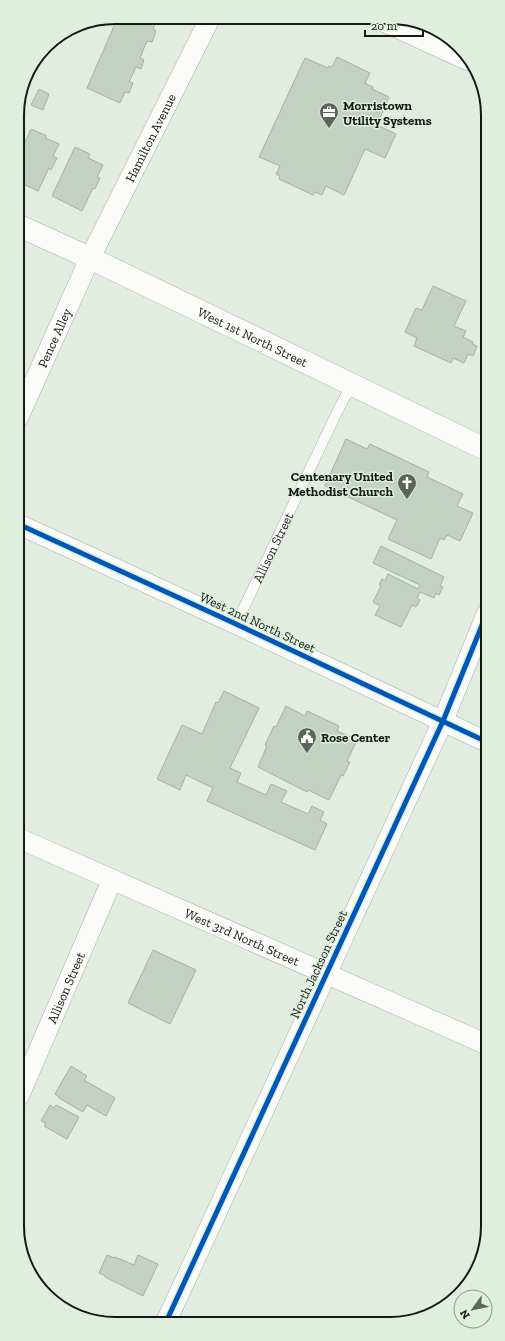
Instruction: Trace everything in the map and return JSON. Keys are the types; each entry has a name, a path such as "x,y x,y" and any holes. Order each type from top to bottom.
{"main road":[{"name":"West 1st North Street","path":"24,228 90,258 481,447"}],"street":[{"name":"Hamilton Avenue","path":"90,258 207,24"},
{"path":"389,24 459,57"},
{"name":"Pence Alley","path":"24,405 90,258"},
{"name":"West 2nd North Street","path":"24,527 481,739"},
{"name":"North Jackson Street","path":"168,1317 325,974 443,721 481,628"},
{"name":"West 3rd North Street","path":"24,841 481,1042"},
{"name":"Allison Street","path":"24,1084 112,880"}],"lane":[{"name":"Allison Street","path":"236,624 340,406 352,385"}],"building":[{"path":"115,24 155,24 153,29 156,31 152,42 147,41 140,58 144,60 141,69 136,67 129,82 133,83 129,93 125,92 120,103 87,88"},
{"name":"Morristown Utility Systems","path":"337,57 370,73 365,83 373,87 372,89 389,97 377,125 396,134 385,158 365,149 344,195 326,186 322,195 315,192 313,195 279,179 280,176 276,174 280,166 259,157 305,58 328,68 329,66 332,67"},
{"path":"39,89 49,94 43,110 31,105"},
{"path":"31,129 47,136 45,138 59,144 53,156 57,158 51,170 49,168 38,191 24,184 24,144"},
{"path":"75,147 90,154 88,158 103,165 97,177 100,178 95,189 93,188 82,211 52,196"},
{"path":"433,286 466,301 454,326 466,331 463,337 473,342 472,344 477,346 473,356 468,354 464,363 453,358 451,363 414,346 417,338 405,332 416,308 422,310"},
{"name":"Centenary United Methodist Church","path":"346,439 367,449 370,444 429,472 427,477 463,494 457,506 473,513 460,541 447,535 444,540 440,538 431,559 388,539 397,520 325,486"},
{"path":"381,546 444,577 440,586 443,587 439,595 436,593 434,598 420,592 417,598 420,600 416,607 412,605 401,627 375,615 380,606 373,602 381,586 379,585 382,579 385,581 388,574 418,589 420,585 373,563"},
{"path":"224,691 259,708 230,768 241,773 237,782 266,795 271,784 287,791 281,802 308,814 312,806 324,812 320,820 327,824 315,850 207,801 213,788 186,775 180,790 157,779 182,725 202,734 216,702 218,703"},
{"name":"Rose Center","path":"286,706 305,716 307,711 339,726 337,731 357,740 347,761 350,762 343,776 341,775 329,800 308,790 307,792 258,767 267,746 265,745"},
{"path":"153,950 196,970 170,1024 128,1003"},
{"path":"71,1066 87,1076 84,1080 115,1098 106,1116 87,1105 83,1112 59,1098 55,1094"},
{"path":"50,1105 54,1108 56,1105 79,1117 67,1139 44,1126 46,1123 41,1121"},
{"path":"107,1255 134,1265 138,1255 158,1264 143,1296 99,1273"}],"cycle path":[{"path":"24,527 481,739"},
{"path":"168,1317 443,721 481,628"}],"place":[{"name":"Morristown Utility Systems","path":"329,129"},
{"name":"Centenary United Methodist Church","path":"407,500"},
{"name":"Rose Center","path":"307,754"}]}
